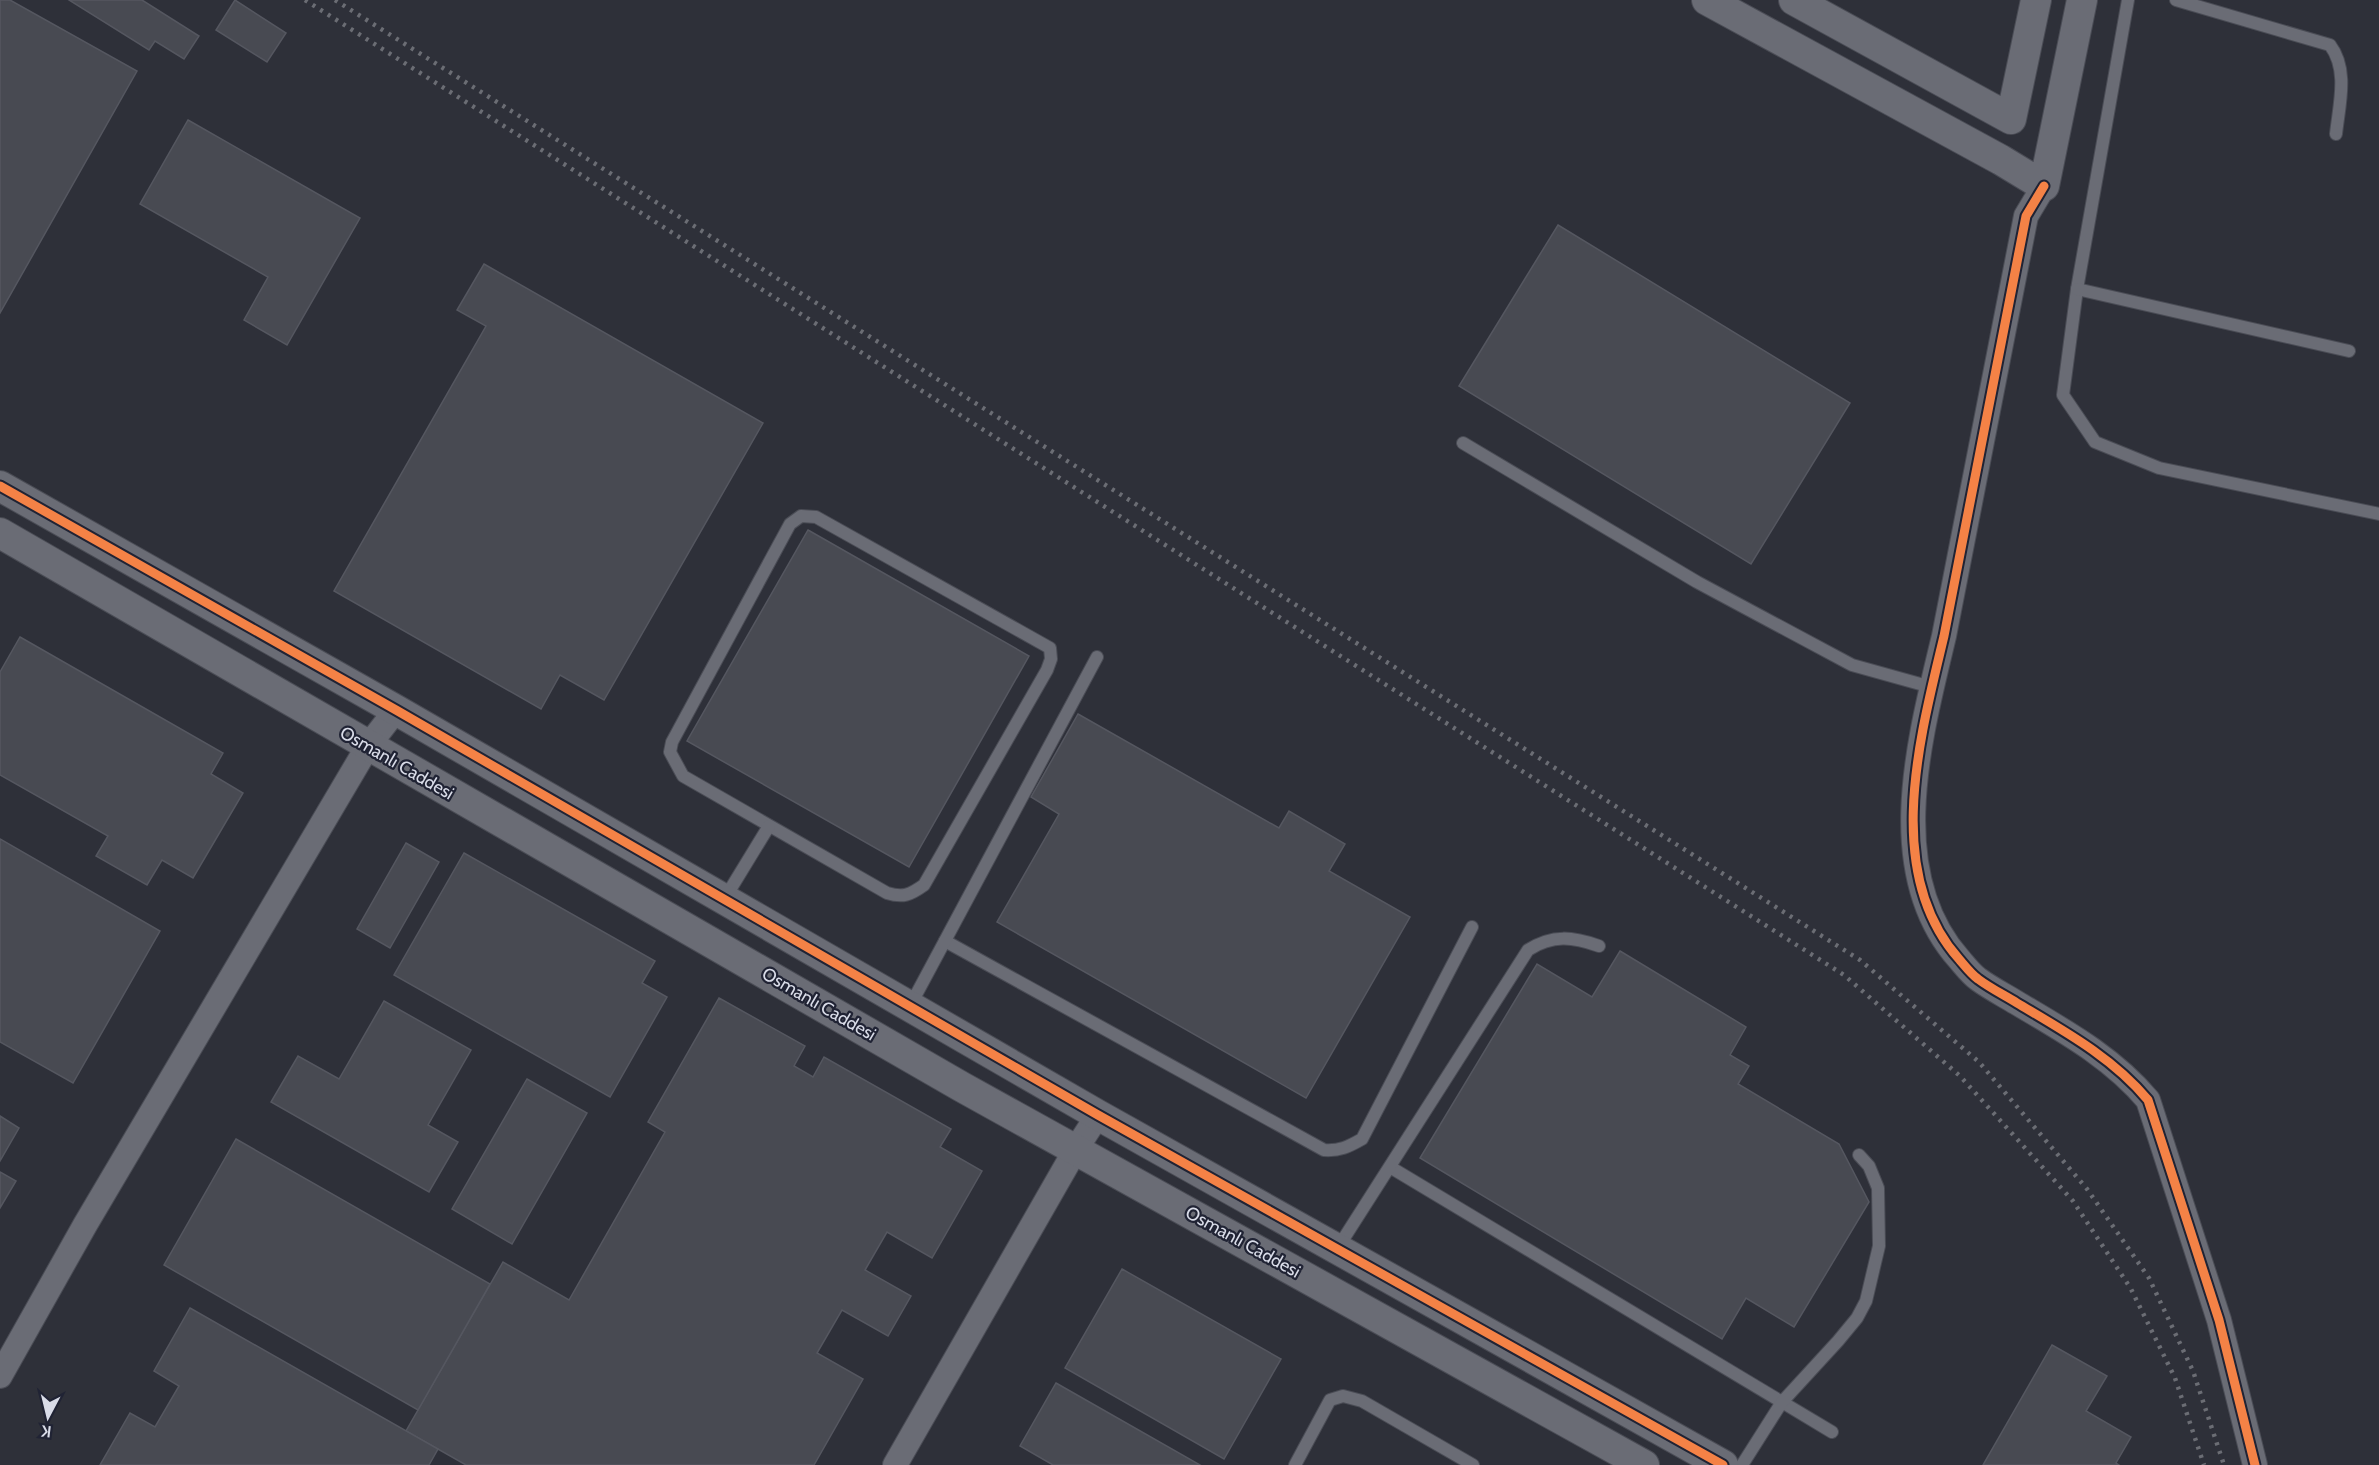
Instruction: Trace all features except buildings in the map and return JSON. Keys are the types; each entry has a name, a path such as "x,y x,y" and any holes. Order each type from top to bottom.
{"street":[{"path":"1707,0 2001,160 2044,186"},
{"path":"1794,0 2053,141"},
{"path":"2001,160 2036,0"},
{"path":"2082,0 2044,186 2026,216 1944,636 1930,687 1915,782 1912,827 1916,865 1931,916 1946,944 1976,978 2090,1046 2138,1088 2148,1100 2219,1320 2255,1465"},
{"path":"0,486 396,710 1098,1114 1723,1465"},
{"name":"Osmanlı Caddesi","path":"0,533 368,746 1076,1149 1644,1465"},
{"path":"0,1376 86,1225 368,746 396,710"},
{"path":"669,918 692,881"},
{"path":"895,1465 1098,1114"}],"lane":[{"path":"2128,0 2077,289 2063,394 2095,441 2159,468 2379,514"},
{"path":"2176,0 2330,45 2337,55 2342,81 2336,134"},
{"path":"2077,289 2349,351"},
{"path":"1463,443 1697,582 1852,665 1930,687"},
{"path":"801,516 816,517 1050,648 1051,659 1047,670 924,885 911,895 900,897 887,893 769,826 683,776 670,752 672,742 790,524 801,516"},
{"path":"910,1006 1096,657"},
{"path":"724,900 769,826"},
{"path":"945,941 1324,1149 1334,1151 1344,1150 1362,1139 1472,927"},
{"path":"1337,1249 1528,950 1541,942 1563,938 1599,946"},
{"path":"1742,1465 1782,1402 1839,1341 1857,1318 1866,1301 1879,1246 1878,1188 1869,1166 1859,1155"},
{"path":"1390,1167 1832,1432"},
{"path":"1295,1465 1330,1400 1343,1396 1362,1401 1473,1465"}],"railway":[{"path":"305,0 1844,975 1960,1076 2073,1201 2131,1289 2175,1378 2204,1465"},
{"path":"335,0 1860,960 1979,1062 2087,1189 2149,1278 2193,1371 2224,1465"}],"cycle path":[{"path":"2044,186 2026,216 1944,636 1925,717 1914,803 1914,845 1921,886 1935,924 1973,975 2087,1046 2119,1071 2148,1100 2219,1320 2255,1465"},
{"path":"0,486 396,710 1098,1115 1723,1465"}]}
